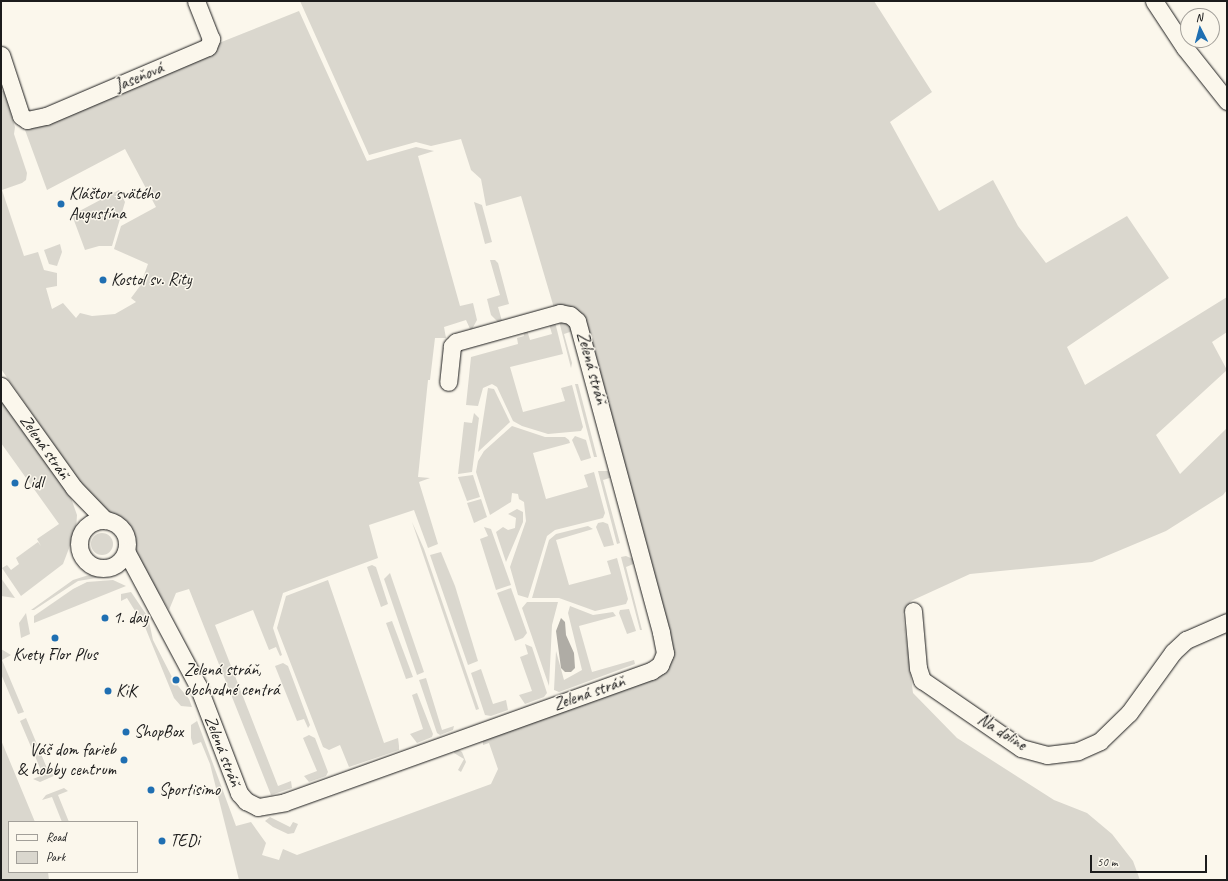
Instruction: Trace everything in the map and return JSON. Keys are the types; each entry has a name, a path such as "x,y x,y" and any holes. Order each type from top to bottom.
{"street":[{"name":"Jaseňová","path":"1,55 23,119 46,116 208,47 211,39 196,1"},
{"path":"1154,1 1186,48 1227,101"},
{"name":"Zelená stráň","path":"1,386 75,489 105,520 118,525 123,531 126,537 126,551 198,686 239,793 246,802 258,807 285,802 651,671 660,665 665,653 661,632 577,321 570,315 560,313 456,342 452,349 448,382"},
{"name":"Zelená stráň","path":"75,489 84,528 79,541 82,556 94,567 110,567 145,586"},
{"path":"84,528 97,520 105,520"},
{"path":"110,567 117,564 126,551"},
{"name":"Na doline","path":"913,611 918,668 922,680 1022,748 1047,755 1078,751 1100,741 1129,713 1154,675 1177,648 1186,640 1227,622"}],"green space":[{"path":"300,1 874,1 932,92 890,122 939,211 993,180 1018,226 1046,263 1127,216 1169,278 1067,347 1085,385 1227,297 1227,332 1212,342 1227,370 1156,435 1180,474 1227,428 1227,490 1223,495 1166,531 1092,562 970,574 911,601 903,614 913,693 957,738 1054,800 1087,813 1112,834 1133,861 1140,880 239,880 210,764 201,742 193,745 191,738 191,725 197,721 193,710 236,826 251,822 266,843 262,855 279,860 283,849 297,855 491,784 498,769 489,743 483,745 483,738 668,666 673,654 587,325 585,319 554,308 521,196 486,206 481,179 471,170 461,139 431,146 416,142 369,155"},
{"path":"299,11 367,161 416,147 434,151 418,156 460,306 473,303 477,320 471,331 466,320 444,327 446,338 435,338 430,380 428,380 418,477 430,478 419,482 438,544 428,548 414,510 369,525 378,558 283,593 273,628 282,655 280,656 276,647 269,650 253,610 215,625 278,786 291,781 292,788 271,795 189,589 176,593 169,610 132,550 126,527 97,506 1,369 1,91 4,91 15,127 14,134 27,173 26,180 22,183 2,190 24,256 38,252 44,270 57,273 57,286 46,288 52,309 63,303 76,318 80,313 92,316 115,314 136,302 131,298 140,286 148,264 114,249 121,226 156,207 125,149 47,190 25,130 214,52 219,43"},
{"path":"119,190 125,202 112,246 99,246 85,250 72,215"},
{"path":"474,202 482,205 492,242 485,244"},
{"path":"60,244 62,252 57,266 49,264 44,250"},
{"path":"490,260 495,260 498,263 509,304 498,307 502,321 498,322 491,315 487,299 500,295"},
{"path":"559,321 568,324 573,331 564,334 572,363 571,368"},
{"path":"555,322 563,354 510,367 523,412 565,401 561,388 572,385 583,427 581,431 548,434 522,426 513,421 497,387 492,384 483,388 478,406 466,405 471,357 518,344 517,338 524,336 523,330 527,330 530,340 552,334 549,324"},
{"path":"575,384 578,384 597,457 594,457"},
{"path":"488,388 494,389 510,422 478,452"},
{"path":"1,401 71,498 77,515 76,530 63,564 21,596 2,568 7,565 11,570 19,564 16,558 38,542 41,546 37,539 59,524 1,443"},
{"path":"474,413 479,418 472,472 458,474 464,422 472,423"},
{"path":"512,426 545,437 565,437 569,440 570,443 533,453 546,499 588,487 584,475 594,472 605,513 603,518 555,530 547,536 528,598 518,595 510,567 526,521 524,502 519,499 518,494 512,493 511,502 490,515 476,472 478,461 484,451"},
{"path":"575,436 586,440 591,458 581,461 572,440"},
{"path":"598,471 608,471 613,477 603,480 620,543 617,544"},
{"path":"473,475 480,497 467,501 458,477"},
{"path":"481,499 487,517 474,523 467,503"},
{"path":"517,509 523,512 523,522 506,562 496,532 503,527 508,530 515,528 516,518 508,514"},
{"path":"412,522 424,549 479,709 476,710"},
{"path":"603,522 608,524 614,545 604,547 596,527 598,523"},
{"path":"588,526 593,529 556,540 569,585 611,574 607,561 617,558 628,599 626,604 595,611 559,598 532,598 549,540 556,534"},
{"path":"484,527 491,529 511,585 496,590 480,539 488,536"},
{"path":"102,533 110,536 113,544 110,552 102,555 94,552 91,544 94,536"},
{"path":"441,552 455,586 478,661 468,665 430,555"},
{"path":"626,556 633,559 636,563 626,567 642,630 640,630 621,557"},
{"path":"372,565 376,567 388,604 381,607 367,567"},
{"path":"390,573 424,672 417,675 384,579"},
{"path":"92,574 114,575 78,581 34,610 31,610 73,580"},
{"path":"1,578 15,598 1,596"},
{"path":"113,580 126,586 34,623 34,616 73,589 87,582"},
{"path":"328,580 384,743 398,738 399,746 399,750 349,767 340,745 329,750 323,747 277,628 286,596"},
{"path":"511,588 527,633 523,638 515,641 497,593"},
{"path":"131,592 148,617 153,640 174,681 189,699 192,707 181,706 174,698 145,627 127,598 121,601 121,594"},
{"path":"527,602 558,602 552,625 549,686 522,608"},
{"path":"570,606 593,615 613,612 616,616 579,626 592,672 634,660 635,664 559,692 554,690 556,651 564,680 582,670 568,613"},
{"path":"629,609 636,631 627,634 619,613 620,610"},
{"path":"26,613 30,634 21,638 19,623"},
{"path":"392,621 413,677 406,679 386,623"},
{"path":"525,644 532,647 547,693 544,697 525,704 519,695 532,691 520,657 528,654"},
{"path":"1,649 11,655 2,660 24,712 18,714 1,674"},
{"path":"283,663 288,666 310,725 308,728 304,719 297,721 275,666"},
{"path":"481,669 493,704 506,700 508,710 491,716 485,715 471,673"},
{"path":"426,678 442,730 454,726 453,730 440,735 437,733 419,680"},
{"path":"417,693 433,734 432,737 417,743 410,734 423,729 412,695"},
{"path":"26,718 49,773 58,769 56,775 40,782 33,779 43,775 20,721"},
{"path":"309,735 315,738 328,772 326,776 309,782 304,776 317,771 303,738"},
{"path":"1,740 35,821 8,821 8,873 48,873 49,880 1,880"},
{"path":"456,748 462,752 466,762 461,772 458,770 464,759 454,753"},
{"path":"64,788 68,791 58,795 69,821 62,821 52,797 42,800 46,795"},
{"path":"270,817 290,827 293,822 298,824 294,833 288,834 273,827 265,821"}],"shaded area":[{"path":"561,618 565,622 566,635 574,653 575,668 571,672 565,672 561,668 556,631"}],"place":[{"name":"Kláštor svätého Augustína","path":"61,204"},
{"name":"Kostol sv. Rity","path":"103,280"},
{"name":"Lidl","path":"15,483"},
{"name":"1. day","path":"105,618"},
{"name":"Kvety Flor Plus","path":"55,638"},
{"name":"Zelená stráň, obchodné centrá","path":"176,680"},
{"name":"KiK","path":"108,691"},
{"name":"ShopBox","path":"126,732"},
{"name":"Váš dom farieb & hobby centrum","path":"124,760"},
{"name":"Sportisimo","path":"151,790"},
{"name":"TEDi","path":"162,841"}]}
